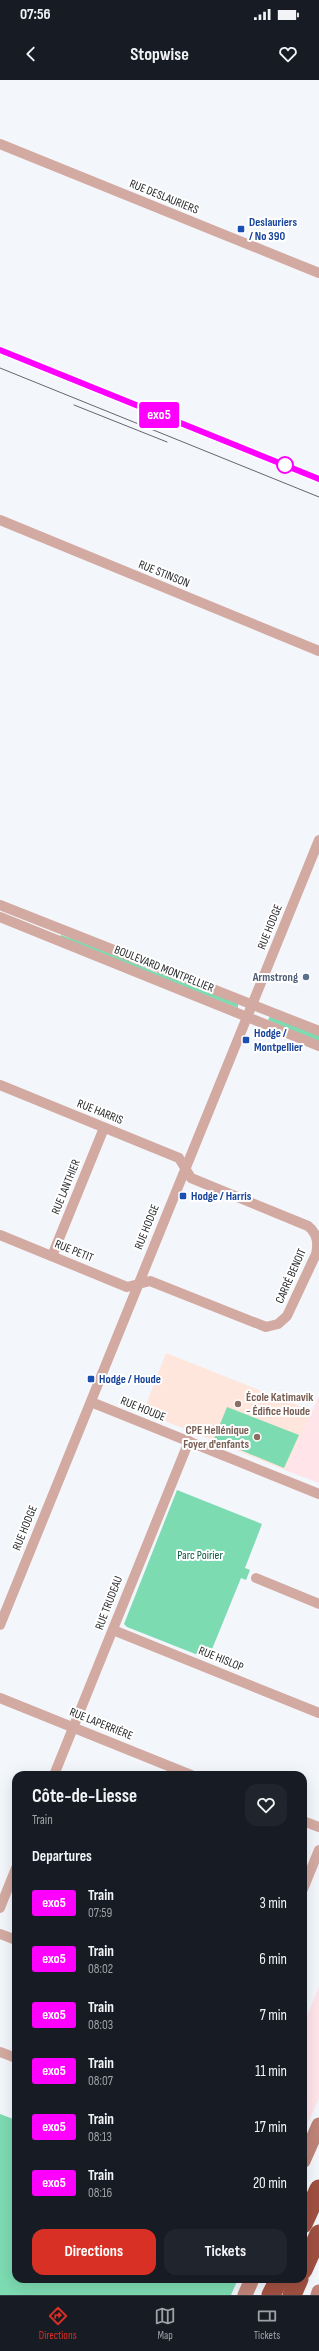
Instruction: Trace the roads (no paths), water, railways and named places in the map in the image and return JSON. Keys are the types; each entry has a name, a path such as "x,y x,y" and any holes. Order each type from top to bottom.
{"highway":[{"path":"307,2215 315,2197"},
{"path":"307,2261 319,2234"},
{"path":"271,2295 276,2283"},
{"path":"292,2295 297,2283"}],"main road":[{"path":"307,2152 319,2125"},
{"path":"245,2295 250,2283"}],"street":[{"name":"RUE DESLAURIERS","path":"0,144 319,273"},
{"name":"RUE STINSON","path":"0,520 319,651"},
{"name":"RUE HODGE","path":"0,1625 319,840"},
{"name":"BOULEVARD MONTPELLIER","path":"0,905 319,1030"},
{"name":"BOULEVARD MONTPELLIER","path":"0,917 319,1046"},
{"name":"RUE HARRIS","path":"0,1086 179,1158 186,1168"},
{"name":"RUE LANTHIER","path":"52,1256 104,1128"},
{"name":"CARRÉ BENOIT","path":"138,1284 150,1282 251,1322 270,1327 279,1324 287,1316 316,1254 317,1238 308,1226 191,1178 186,1168"},
{"name":"RUE PETIT","path":"0,1235 127,1287 138,1284"},
{"name":"RUE HOUDE","path":"91,1402 319,1494"},
{"name":"RUE TRUDEAU","path":"56,1771 189,1441"},
{"path":"256,1578 319,1604"},
{"name":"RUE HISLOP","path":"113,1630 319,1712"},
{"name":"RUE LAPERRIÈRE","path":"0,1698 181,1771"},
{"path":"307,1822 319,1827"},
{"path":"307,1879 319,1850"},
{"path":"0,1908 12,1878"},
{"path":"0,1934 12,1938"},
{"path":"0,2052 12,2056"}],"tram line":[{"path":"0,368 319,497"},
{"path":"74,405 167,442"}],"railway":[{"path":"0,350 319,479"}],"train":[{"name":"exo5","path":"0,350 319,479"}],"place":[{"name":"Deslauriers / No 390","path":"241,229"},
{"name":"Armstrong","path":"306,977"},
{"name":"Hodge / Montpellier","path":"246,1040"},
{"name":"Hodge / Harris","path":"183,1196"},
{"name":"Hodge / Houde","path":"91,1379"},
{"name":"École Katimavik - Édifice Houde","path":"238,1404"},
{"name":"CPE Hellénique Foyer d'enfants","path":"257,1437"}],"park label":[{"name":"Parc Poirier","path":"200,1555"}]}
